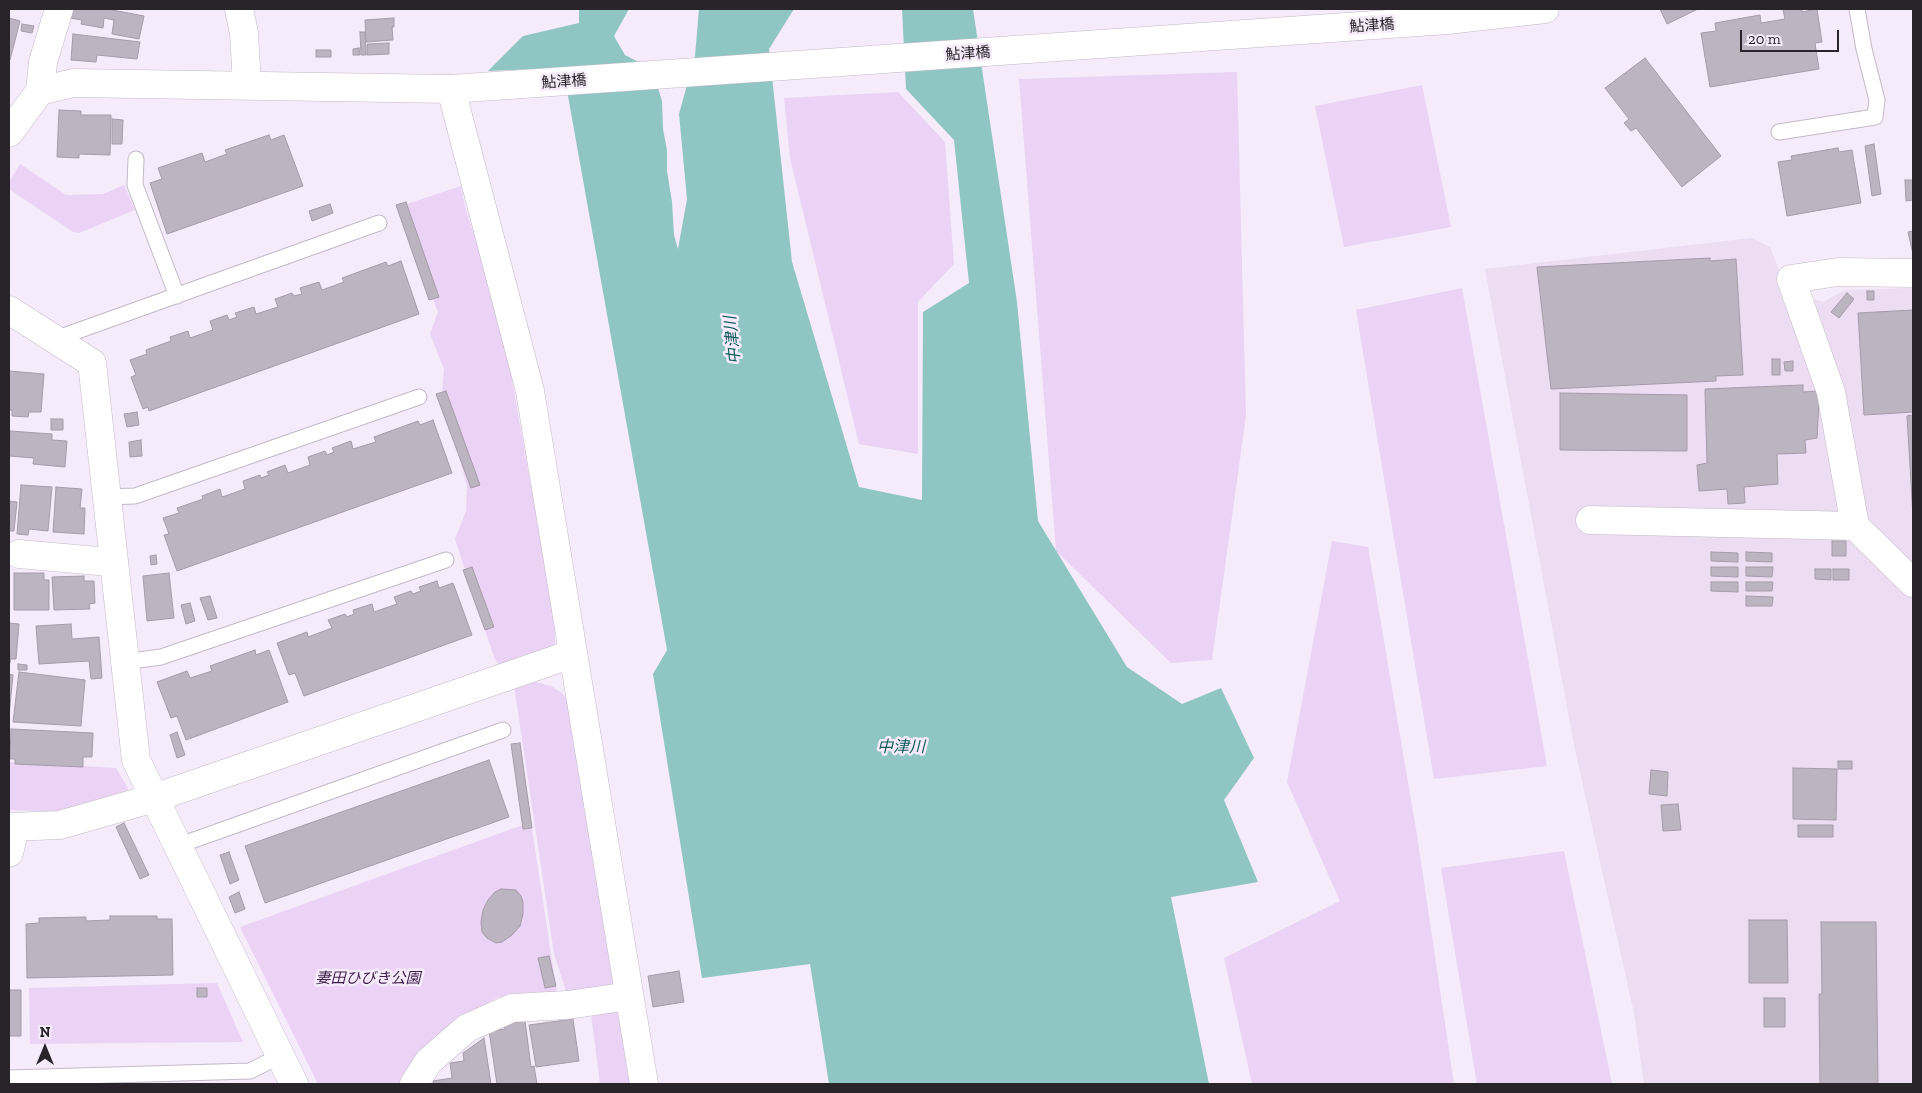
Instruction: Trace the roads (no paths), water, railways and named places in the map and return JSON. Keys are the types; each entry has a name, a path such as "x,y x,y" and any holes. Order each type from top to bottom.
{"street":[{"path":"9,133 40,91 42,62 59,9"},
{"path":"239,9 244,33 246,85"},
{"name":"鮎津橋","path":"40,91 73,83 451,90 1545,9"},
{"path":"451,90 530,390 644,1084"},
{"path":"1913,273 1838,272 1791,280 1831,392 1855,526 1913,583"},
{"path":"9,310 92,363 112,561 136,760 294,1084"},
{"path":"1590,520 1855,526"},
{"path":"19,554 98,562 112,561"},
{"path":"9,853 12,827 60,826 154,798 572,654"},
{"path":"414,1084 429,1061 467,1028 512,1008 568,1005 629,996"}],"lane":[{"path":"1779,132 1875,117 1877,100 1864,49 1857,9"},
{"path":"136,159 135,185 178,296"},
{"path":"55,339 379,223"},
{"path":"106,497 135,496 419,397"},
{"path":"124,662 161,657 446,560"},
{"path":"178,846 503,730"},
{"path":"9,1078 250,1071 280,1056"}],"water":[{"name":"中津川","path":"579,9 629,9 614,36 625,55 652,69 662,101 667,171 672,202 674,235 678,249 687,199 679,114 695,56 699,9 794,9 769,49 792,262 859,487 922,500 923,312 969,283 954,140 906,89 902,9 973,9 1017,302 1038,521 1127,667 1182,704 1221,688 1254,758 1224,800 1258,882 1171,897 1209,1084 829,1084 810,964 702,978 653,674 667,650 563,68 488,71 523,36 579,23"}],"park label":[{"name":"妻田ひびき公園","path":"368,979"}]}
